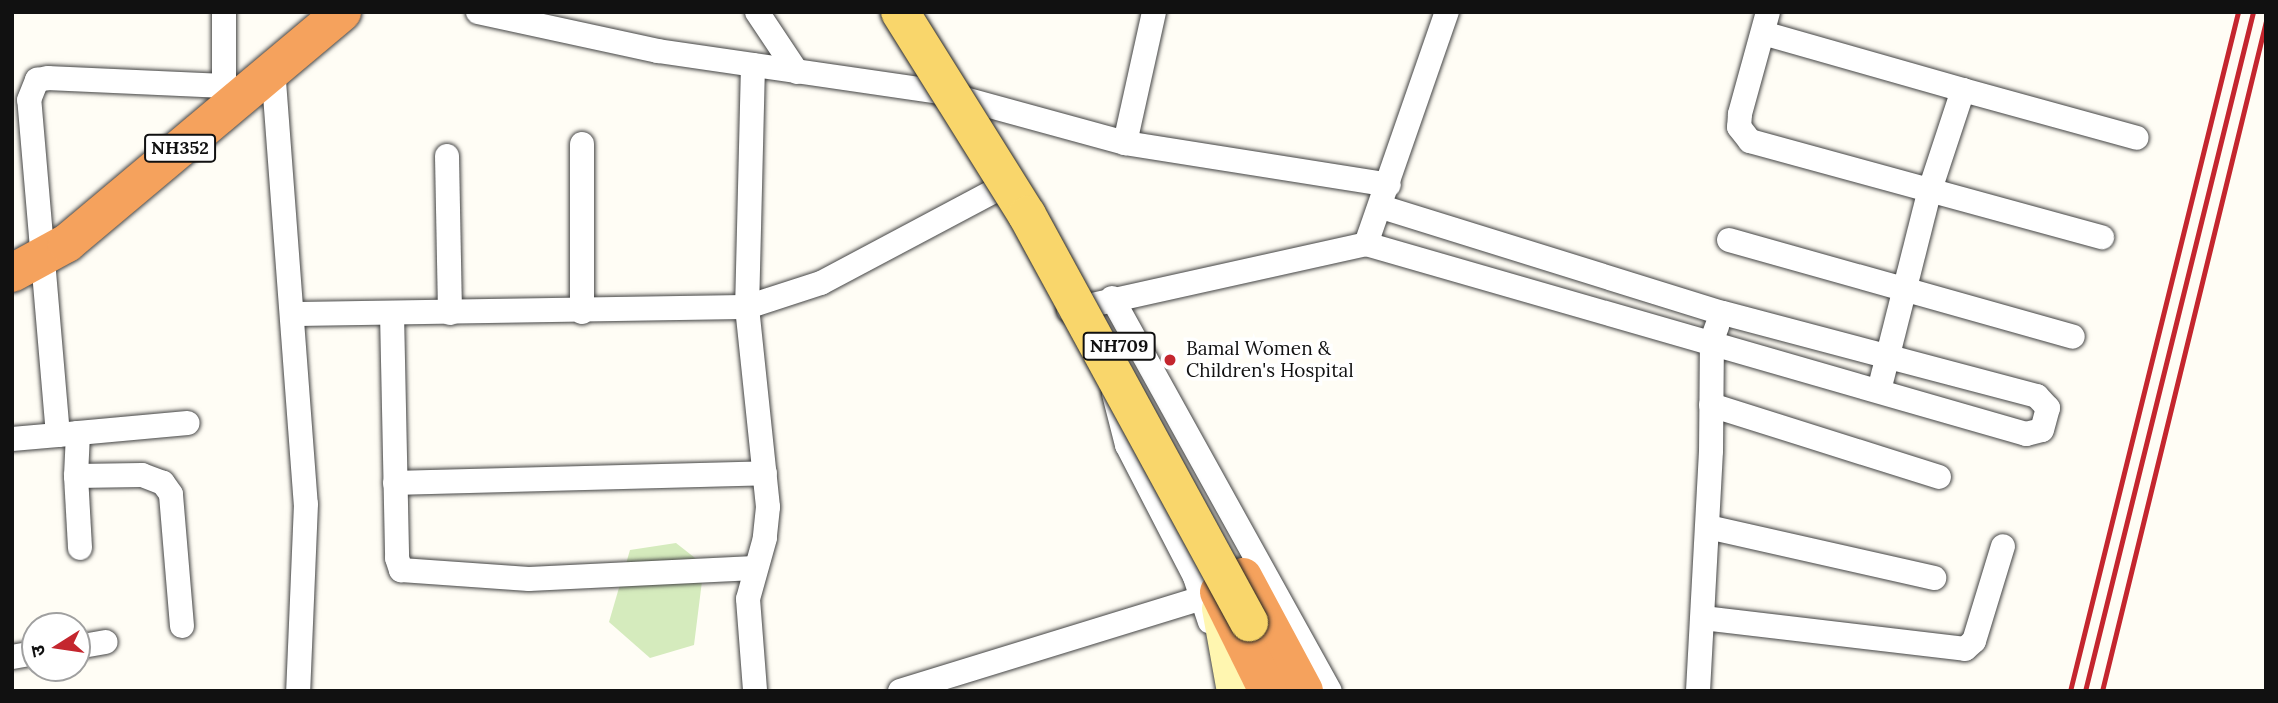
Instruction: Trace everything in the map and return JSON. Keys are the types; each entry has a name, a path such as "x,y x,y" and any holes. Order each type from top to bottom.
{"highway":[{"name":"NH352","path":"28,265 67,243 224,98 273,68 342,12"},
{"name":"NH709","path":"888,12 954,96 1093,304 1304,691"},
{"name":"NH709","path":"915,12 996,190 1093,304 1114,394 1208,588 1268,691"}],"main road":[{"path":"900,12 1027,215 1249,622"},
{"path":"1208,588 1234,691"}],"street":[{"path":"80,548 76,476 28,265 21,83 48,78 224,98 224,12"},
{"path":"478,12 658,51 954,96 1125,143 1385,196 1722,313 2037,396 2048,408 2042,430 2033,435 1712,340 1366,244 1093,304 1330,691"},
{"path":"757,12 797,72"},
{"path":"1125,143 1154,12"},
{"path":"1366,244 1385,196 1447,12"},
{"path":"2102,237 1929,192 1743,136 1740,114 1765,23 1963,90 2137,138"},
{"path":"752,65 747,307 765,473 765,538 755,568 748,609 755,691"},
{"path":"273,68 294,314 306,505 298,691"},
{"path":"1880,391 1885,356 1905,290 1929,192 1963,90"},
{"path":"582,144 582,312"},
{"path":"447,156 450,313"},
{"path":"294,314 582,312 747,307 821,283 996,190"},
{"path":"1729,240 2073,337"},
{"path":"391,313 397,558 401,570 408,574 529,579 755,568"},
{"path":"1698,691 1707,527 1712,340 1722,313"},
{"path":"1711,405 1938,477"},
{"path":"12,439 188,424"},
{"path":"395,483 765,473"},
{"path":"76,476 142,475 163,483 171,494 182,626"},
{"path":"1707,527 1934,578"},
{"path":"1703,618 1965,649 1975,641 2004,546"},
{"path":"900,691 1208,588 1224,691"},
{"path":"91,644 106,642"}],"green space":[{"path":"676,543 704,565 694,645 650,658 609,622 630,550"}],"railway":[{"path":"2070,691 2238,12"},
{"path":"2085,691 2253,12"},
{"path":"2102,691 2266,21"}],"place":[{"name":"Bamal Women & Children's Hospital","path":"1170,360"}]}
